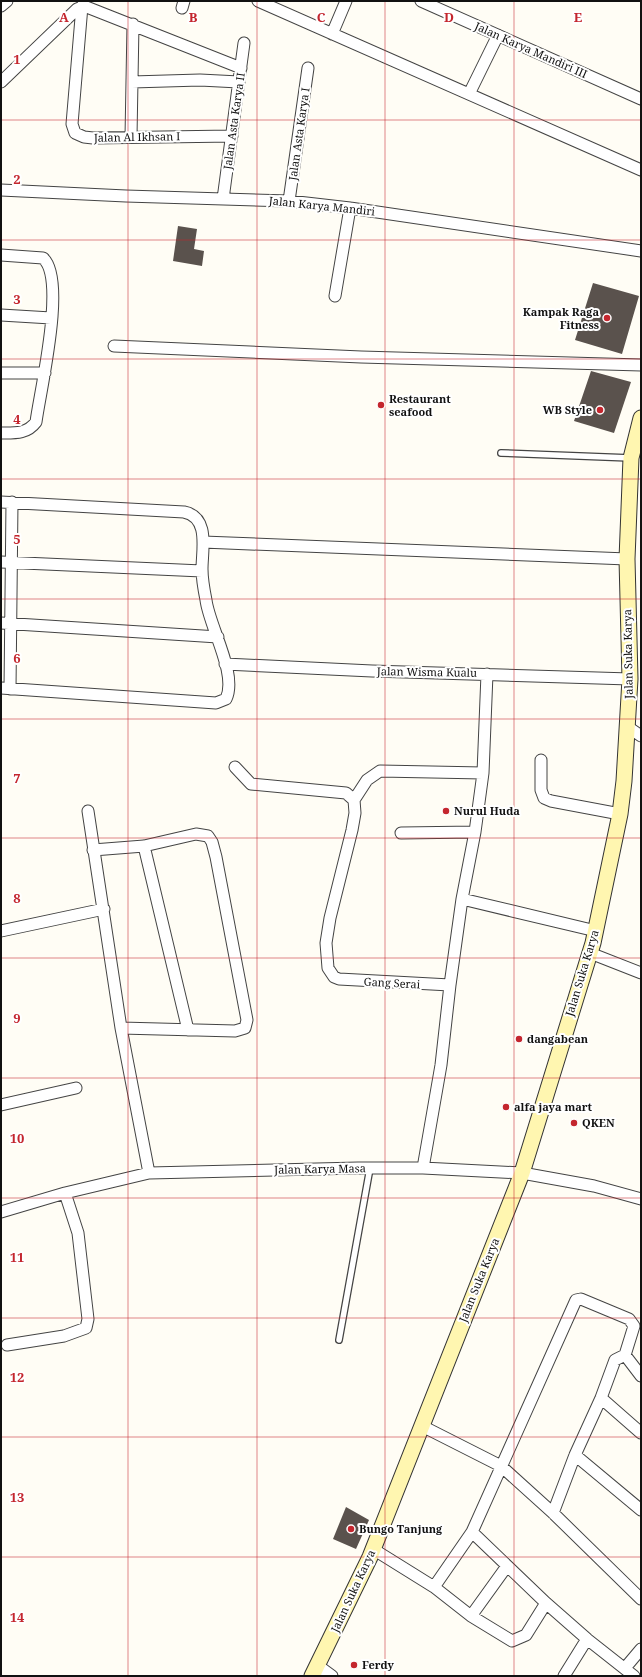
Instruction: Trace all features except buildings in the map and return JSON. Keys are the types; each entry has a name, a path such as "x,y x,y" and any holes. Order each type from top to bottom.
{"main road":[{"name":"Jalan Suka Karya","path":"315,1670 373,1549 522,1173 596,932 620,814 628,727 630,679 627,559 631,458 641,418"}],"street":[{"path":"1,6 7,1"},
{"path":"258,1 641,170"},
{"path":"332,34 346,1"},
{"name":"Jalan Karya Mandiri III","path":"421,1 641,99"},
{"path":"1,82 82,6 86,6 133,24 241,68"},
{"name":"Jalan Al Ikhsan I","path":"82,6 72,124 73,132 89,138 232,136"},
{"path":"131,137 133,24"},
{"path":"469,94 498,35"},
{"name":"Jalan Asta Karya II","path":"223,199 244,43"},
{"name":"Jalan Asta Karya I","path":"289,201 308,68"},
{"path":"132,82 200,80 239,82"},
{"name":"Jalan Karya Mandiri","path":"1,190 289,201 350,208 641,251"},
{"path":"335,296 350,208"},
{"path":"1,255 37,256 46,260 50,266 52,283 52,330 36,422 28,430 1,433"},
{"path":"1,315 51,318"},
{"path":"114,346 362,357 641,365"},
{"path":"1,373 45,372"},
{"path":"6,502 189,513 200,523 203,542 202,571 206,603 218,637 225,664 229,690 226,699 216,703 5,688 6,502"},
{"path":"203,542 627,559"},
{"path":"6,562 202,571"},
{"path":"6,623 218,637"},
{"name":"Jalan Wisma Kualu","path":"225,664 630,679"},
{"path":"423,1168 441,1065 462,899 475,832 483,773 487,674"},
{"path":"628,727 641,736"},
{"path":"541,760 540,790 544,798 551,801 620,814"},
{"path":"235,767 251,784 346,793 354,800 367,780 380,771 483,773"},
{"name":"Gang Serai","path":"354,800 355,813 352,830 330,918 326,943 328,968 330,972 340,979 450,985"},
{"path":"88,811 121,1028 149,1173"},
{"path":"400,833 475,832"},
{"path":"93,850 144,846 196,834 203,834 210,838 216,857 247,1020 244,1028 235,1031 121,1028"},
{"path":"144,846 188,1030"},
{"path":"462,899 596,932"},
{"path":"1,931 104,909"},
{"path":"590,952 641,974"},
{"path":"1,1105 76,1088"},
{"name":"Jalan Karya Masa","path":"1,1212 65,1193 149,1173 370,1168 423,1168 522,1173 594,1186 641,1198"},
{"path":"7,1345 64,1336 86,1328 88,1319 78,1233 65,1193"},
{"path":"434,1587 472,1532 576,1300 581,1299 630,1319 634,1326 624,1355 615,1360 601,1398 575,1455 553,1513"},
{"path":"624,1355 641,1376"},
{"path":"601,1398 641,1433"},
{"path":"422,1426 501,1466 553,1513 641,1599"},
{"path":"575,1455 641,1510"},
{"path":"472,1532 587,1639 634,1676"},
{"path":"373,1549 434,1587 472,1616 512,1641 526,1635 546,1602"},
{"path":"472,1616 507,1566"},
{"path":"564,1676 587,1639"},
{"path":"625,1668 641,1649"},
{"path":"315,1670 332,1676"}],"lane":[{"path":"501,453 631,458"},
{"path":"339,1340 370,1168"}],"place":[{"name":"Kampak Raga Fitness","path":"607,318"},
{"name":"Restaurant seafood","path":"381,405"},
{"name":"WB Style","path":"600,410"},
{"name":"Nurul Huda","path":"446,811"},
{"name":"dangabean","path":"519,1039"},
{"name":"alfa jaya mart","path":"506,1107"},
{"name":"QKEN","path":"574,1123"},
{"name":"Bungo Tanjung","path":"351,1529"},
{"name":"Ferdy","path":"354,1665"}]}
